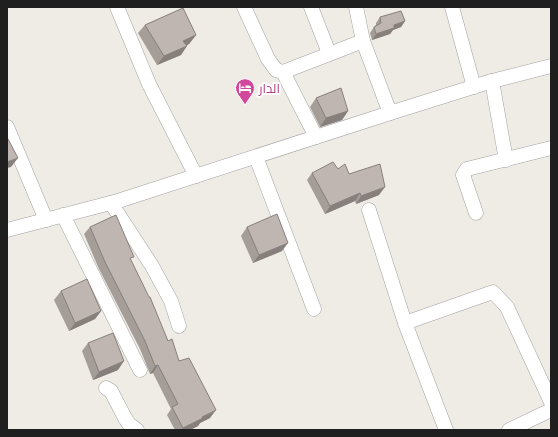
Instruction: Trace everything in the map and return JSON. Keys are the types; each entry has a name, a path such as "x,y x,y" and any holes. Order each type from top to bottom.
{"street":[{"path":"117,7 149,84 196,176"},
{"path":"244,7 268,59 276,70 283,72 363,41"},
{"path":"311,7 329,53"},
{"path":"356,7 363,41 390,113"},
{"path":"452,7 474,87"},
{"path":"7,230 111,203 492,81 551,66"},
{"path":"283,72 316,137"},
{"path":"492,81 506,160"},
{"path":"7,127 46,220"},
{"path":"476,213 463,175 467,169 551,148"},
{"path":"256,157 314,309"},
{"path":"111,203 164,287 171,301 179,326"},
{"path":"369,210 405,323 446,430"},
{"path":"63,215 140,370"},
{"path":"405,323 494,292 507,307 551,402"},
{"path":"106,388 111,391 129,424 138,430"},
{"path":"509,430 551,410"}],"building":[{"path":"183,8 196,35 183,41 187,46 164,56 145,25"},
{"path":"401,11 405,21 394,25 394,28 376,34 374,27 381,23 380,17"},
{"path":"341,88 348,111 326,118 316,98"},
{"path":"7,139 18,158 7,162"},
{"path":"333,162 338,169 345,164 349,174 380,164 385,187 361,196 360,193 330,206 312,173"},
{"path":"277,214 288,243 259,255 247,227"},
{"path":"116,215 134,257 130,258 150,297 168,341 172,339 179,361 189,358 216,410 183,428 172,407 178,404 158,365 155,366 145,341 105,262 90,227"},
{"path":"87,279 101,311 75,323 61,291"},
{"path":"113,333 124,361 99,372 88,343"}],"place":[{"name":"الدار","path":"245,105"}]}
